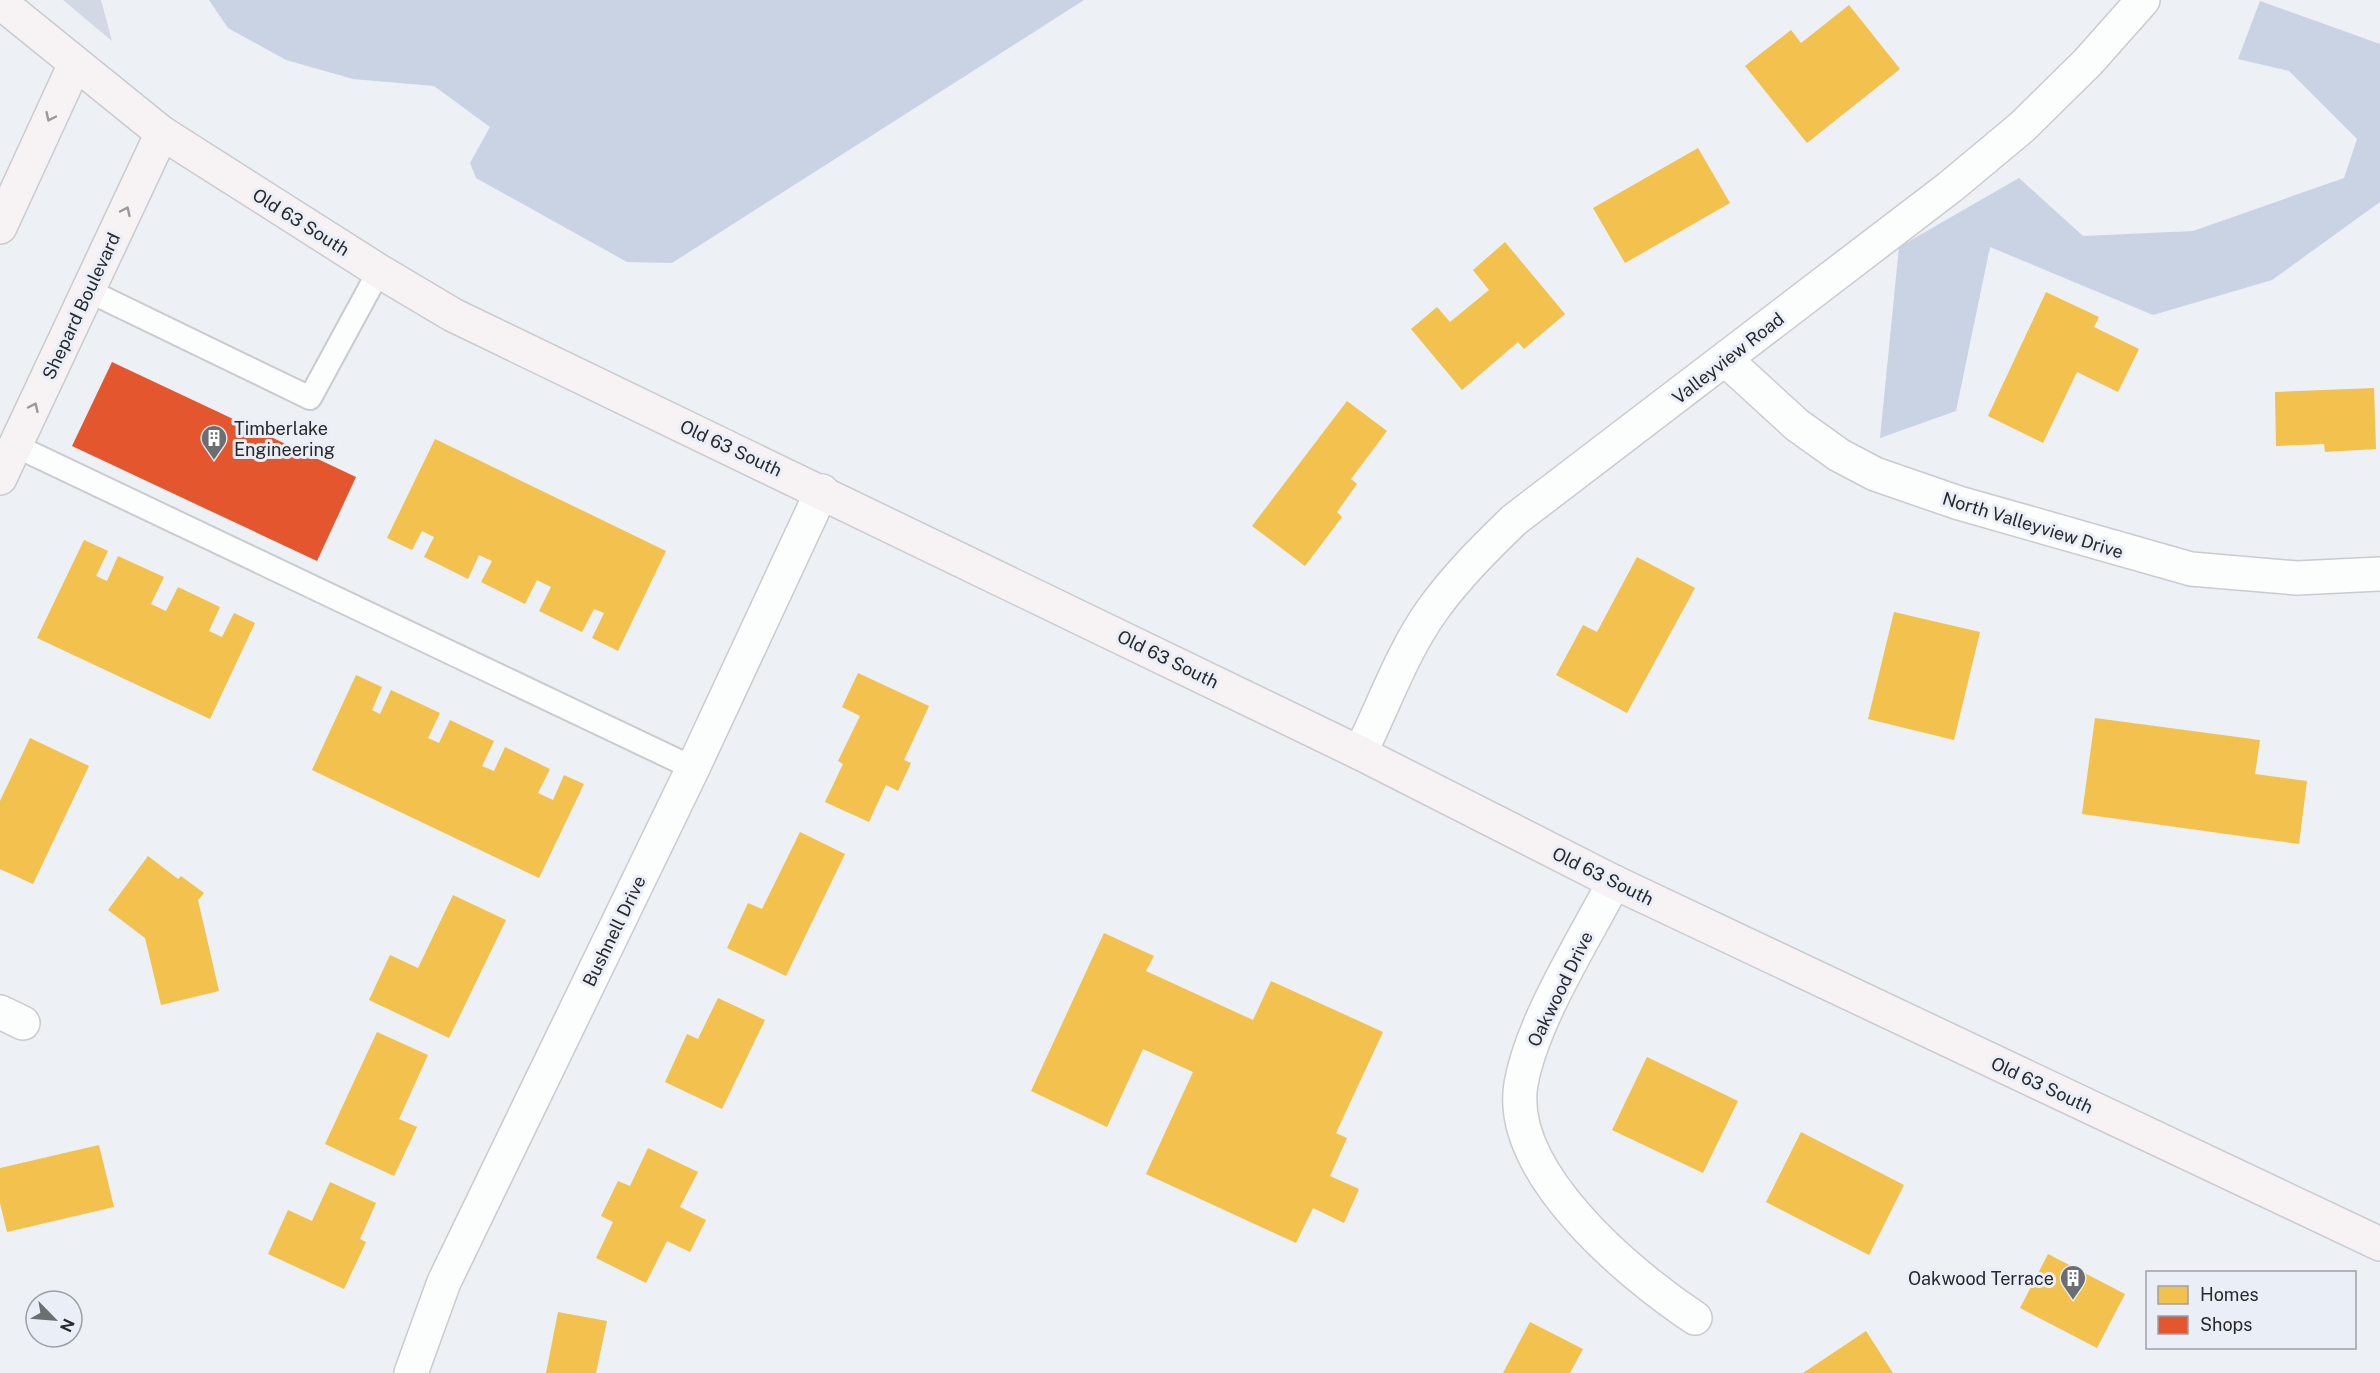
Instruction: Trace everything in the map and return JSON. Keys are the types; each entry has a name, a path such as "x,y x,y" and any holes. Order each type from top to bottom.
{"main road":[{"name":"Old 63 South","path":"0,2 162,133 379,271 453,315 822,491 1360,753 1614,882 2380,1244"},
{"path":"0,226 75,64"},
{"name":"Shepard Boulevard","path":"0,478 162,133"}],"street":[{"name":"Valleyview Road","path":"1360,753 1400,666 1432,610 1470,563 1514,520 1950,187 2022,127 2088,62 2143,0"},
{"name":"North Valleyview Drive","path":"1726,360 1797,425 1839,455 1875,474 1959,503 2191,569 2297,578 2380,574"},
{"name":"Bushnell Drive","path":"411,1373 444,1282 693,768 822,491"},
{"name":"Oakwood Drive","path":"1614,882 1530,1050 1521,1083 1522,1117 1535,1154 1555,1188 1576,1214 1642,1281 1695,1318"}],"lane":[{"path":"89,291 310,398 379,271"},
{"path":"16,446 693,768"}],"shaded area":[{"path":"63,0 101,0 112,41"},
{"path":"209,0 1084,0 672,263 627,262 476,178 470,163 490,127 434,86 353,79 286,60 228,28"},
{"path":"2260,1 2380,44 2380,202 2272,280 2153,315 1990,247 1956,411 1880,438 1899,247 2019,178 2083,236 2193,231 2344,178 2357,139 2289,71 2238,59"}],"building: Homes":[{"path":"1849,5 1900,69 1807,143 1745,66 1791,30 1801,43"},
{"path":"1698,148 1730,203 1625,263 1593,208"},
{"path":"1505,242 1565,314 1524,349 1518,342 1462,390 1411,329 1437,307 1450,322 1489,290 1473,270"},
{"path":"2046,292 2099,317 2094,327 2139,349 2118,392 2077,372 2043,443 1988,416"},
{"path":"2374,388 2376,449 2325,452 2324,444 2276,446 2275,392"},
{"path":"1347,401 1387,431 1351,479 1357,484 1337,512 1342,517 1305,566 1252,526"},
{"path":"435,439 666,551 618,651 592,638 604,613 594,609 582,632 539,611 551,587 537,580 525,604 481,582 492,561 479,555 468,579 424,557 434,537 422,531 412,550 387,538"},
{"path":"84,540 108,551 96,576 107,581 118,556 164,577 151,604 166,611 178,587 220,607 209,631 222,637 234,613 255,623 210,719 37,638"},
{"path":"1637,557 1695,588 1627,713 1556,675 1583,625 1597,632"},
{"path":"1894,612 1980,632 1954,740 1868,719"},
{"path":"858,673 929,706 904,760 911,763 898,791 886,785 869,822 825,802 843,764 838,761 860,716 842,707"},
{"path":"356,675 382,687 372,710 380,714 391,690 440,713 428,738 439,743 450,720 494,741 482,766 494,771 505,747 550,769 538,793 553,800 564,775 584,784 539,878 312,770"},
{"path":"2095,718 2260,740 2255,774 2307,781 2299,844 2082,814"},
{"path":"30,738 89,766 33,884 0,869 0,801"},
{"path":"800,832 845,854 786,976 727,948 748,903 762,909"},
{"path":"148,856 178,879 181,876 204,893 198,900 219,991 161,1005 145,938 108,910"},
{"path":"453,895 506,920 449,1038 369,1000 390,955 418,968"},
{"path":"1104,933 1154,956 1146,971 1253,1020 1271,981 1383,1032 1336,1133 1347,1138 1330,1176 1359,1189 1344,1223 1313,1208 1296,1243 1146,1174 1193,1072 1143,1049 1107,1127 1031,1091"},
{"path":"718,998 765,1020 722,1109 665,1082 687,1034 698,1039"},
{"path":"377,1032 428,1055 399,1119 417,1127 394,1176 325,1144"},
{"path":"1647,1057 1738,1101 1703,1173 1612,1130"},
{"path":"1801,1132 1904,1185 1869,1255 1766,1202"},
{"path":"99,1145 114,1207 7,1232 0,1203 0,1168"},
{"path":"648,1148 698,1172 680,1207 706,1220 690,1252 667,1241 646,1283 596,1258 613,1222 601,1216 618,1181 630,1186"},
{"path":"330,1182 376,1203 360,1239 366,1242 344,1289 268,1254 288,1210 312,1221"},
{"name":"Oakwood Terrace","path":"2048,1254 2125,1294 2097,1348 2020,1308"},
{"path":"558,1312 607,1321 596,1373 546,1373"},
{"path":"1530,1322 1583,1349 1570,1373 1503,1373"},
{"path":"1866,1331 1893,1373 1803,1373"}],"building: Shops":[{"name":"Timberlake Engineering","path":"112,362 356,477 317,561 72,446"}],"place":[{"name":"Timberlake Engineering","path":"214,461"},
{"name":"Oakwood Terrace","path":"2073,1301"}]}
